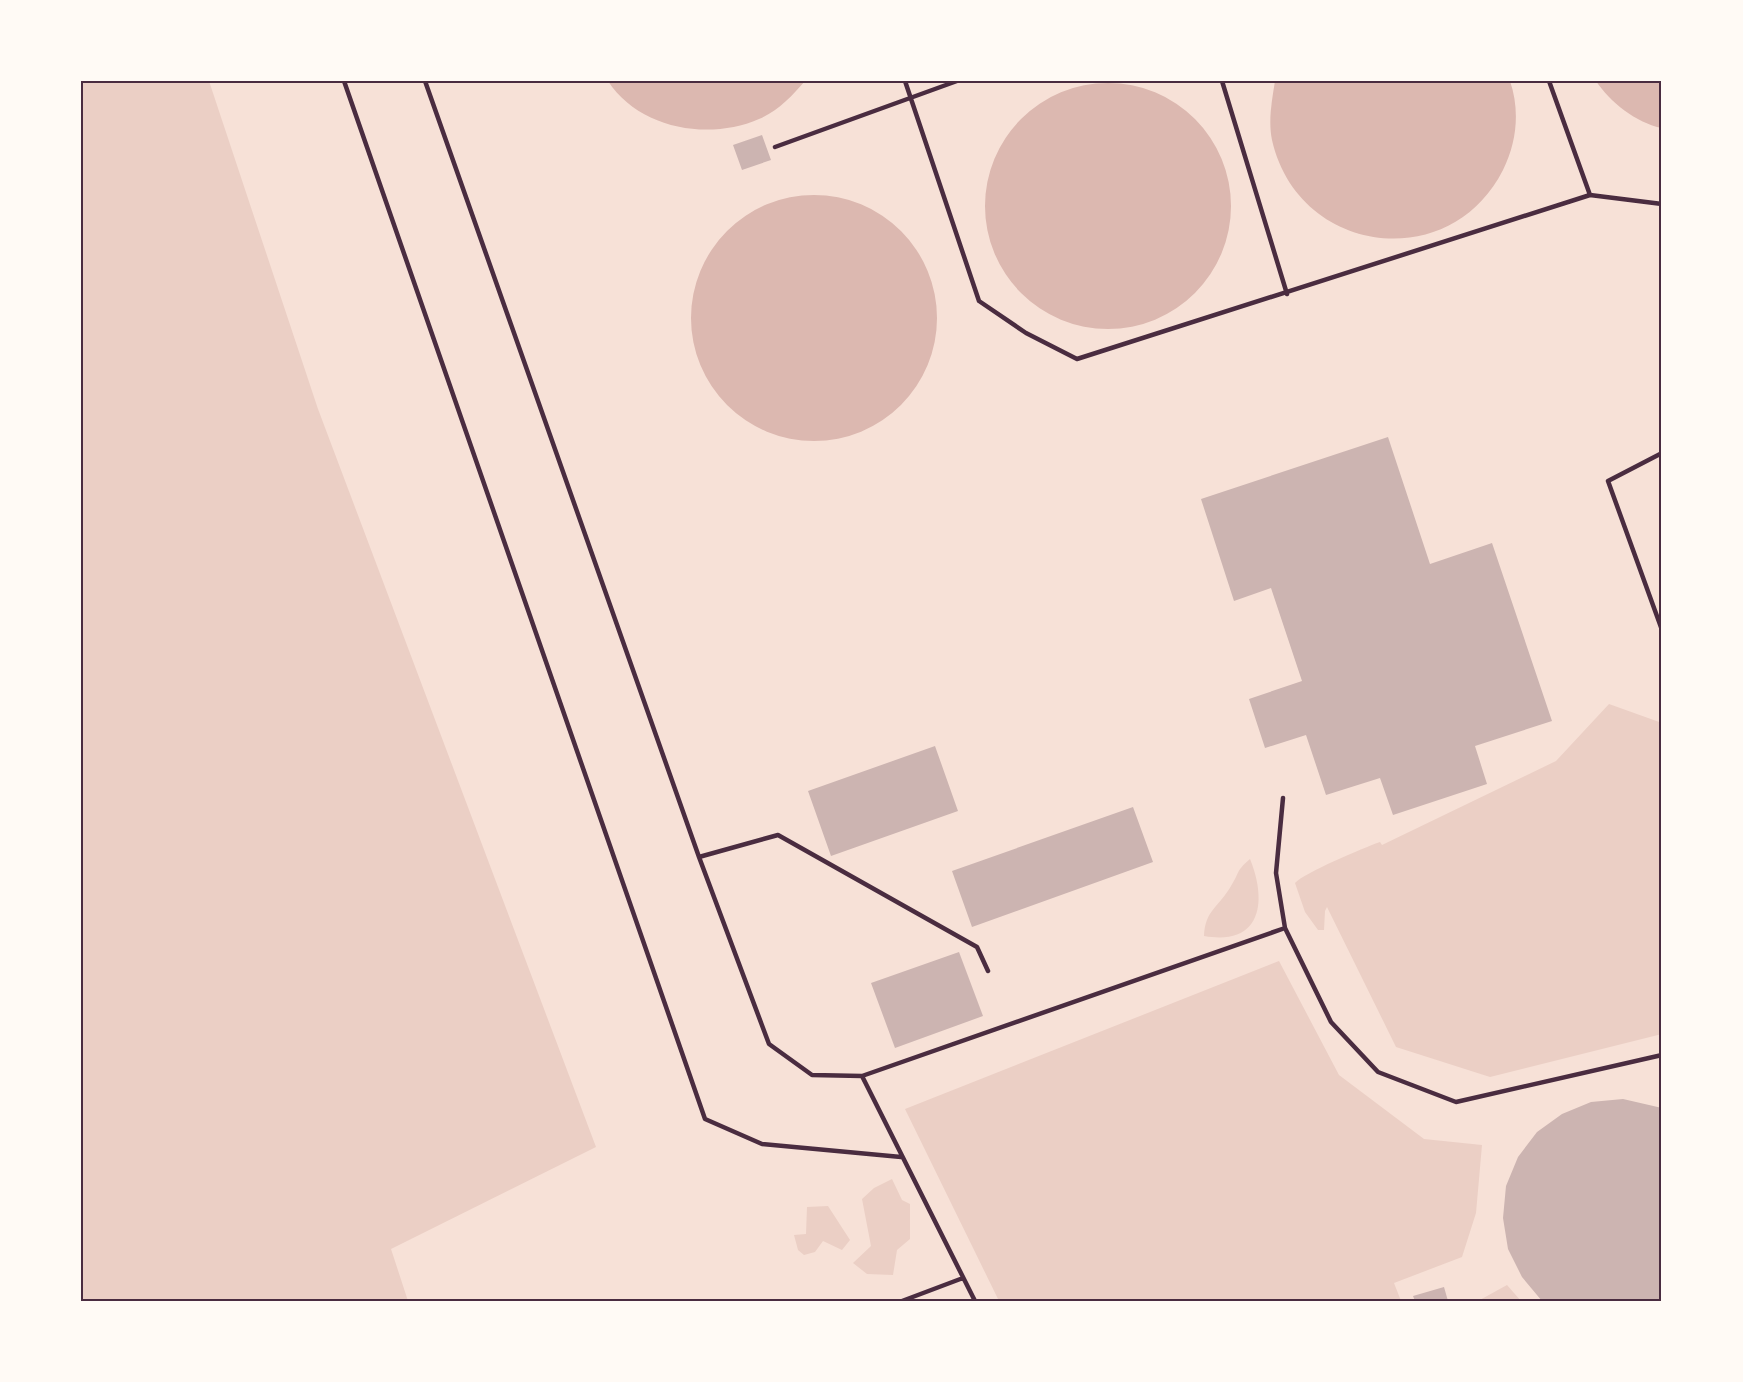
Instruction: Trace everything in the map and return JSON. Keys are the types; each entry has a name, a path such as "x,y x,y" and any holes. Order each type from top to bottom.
{"lane":[{"path":"344,81 705,1119 762,1144 901,1157"},
{"path":"425,81 699,857 769,1044 812,1075 862,1076 1285,928"},
{"path":"905,81 979,302 1026,333 1077,359 1287,294 1590,195 1662,204"},
{"path":"775,147 957,81"},
{"path":"1222,81 1287,294"},
{"path":"1549,81 1590,195"},
{"path":"1662,453 1608,482 1662,630"},
{"path":"1283,798 1276,873 1285,928 1331,1022 1378,1072 1456,1102 1662,1054"},
{"path":"699,857 778,835 977,947 988,971"},
{"path":"862,1076 975,1301"},
{"path":"902,1301 963,1278"}],"shaded area":[{"path":"81,81 209,81 318,409 596,1147 391,1249 408,1301 81,1301"},
{"path":"608,81 805,81 790,98 766,116 739,126 697,129 656,120 621,97"},
{"path":"1275,81 1510,81 1515,103 1516,126 1508,159 1479,204 1448,226 1413,237 1377,238 1343,228 1312,208 1287,179 1272,140 1270,125"},
{"path":"1596,81 1662,81 1662,128 1643,122 1624,110"},
{"path":"1108,83 1132,86 1155,93 1176,104 1195,119 1210,138 1221,159 1228,182 1231,206 1228,230 1221,253 1210,274 1195,293 1176,308 1155,319 1132,326 1108,329 1084,326 1061,319 1040,308 1021,293 1006,274 995,253 988,230 985,206 988,182 995,159 1006,138 1021,119 1040,104 1061,93 1084,86"},
{"path":"814,195 838,198 861,205 882,216 901,231 916,250 927,271 934,294 937,318 934,342 927,365 916,386 901,405 882,420 861,431 838,438 814,441 790,438 767,431 746,420 727,405 712,386 701,365 694,342 691,318 694,294 701,271 712,250 727,231 746,216 767,205 790,198"},
{"path":"1609,704 1662,723 1662,1034 1490,1077 1396,1047 1327,907 1324,930 1318,930 1305,912 1295,883 1334,861 1380,842 1382,845 1556,761"},
{"path":"1250,859 1258,891 1255,918 1248,928 1237,934 1223,937 1204,936 1210,914"},
{"path":"1279,961 1339,1075 1424,1139 1482,1145 1476,1213 1462,1257 1394,1283 1401,1301 999,1301 905,1109"},
{"path":"892,1179 902,1200 910,1204 910,1239 897,1250 893,1275 867,1274 853,1263 871,1246 862,1199 874,1188"},
{"path":"828,1206 850,1240 842,1250 823,1241 815,1252 804,1255 798,1250 794,1235 806,1234 807,1207"},
{"path":"1507,1285 1521,1301 1478,1301"}],"building":[{"path":"762,135 771,160 742,170 733,145"},
{"path":"1388,437 1430,564 1492,543 1552,721 1475,746 1487,784 1393,815 1380,778 1326,795 1306,735 1265,748 1249,699 1302,681 1271,588 1234,601 1201,499"},
{"path":"935,746 958,811 831,856 808,791"},
{"path":"1133,807 1153,862 972,927 952,871"},
{"path":"959,952 983,1016 895,1048 871,983"},
{"path":"1623,1099 1662,1108 1662,1301 1542,1301 1522,1277 1508,1249 1503,1218 1506,1186 1518,1157 1537,1132 1562,1114 1591,1102"},
{"path":"1444,1287 1448,1301 1415,1301 1413,1296"}]}
